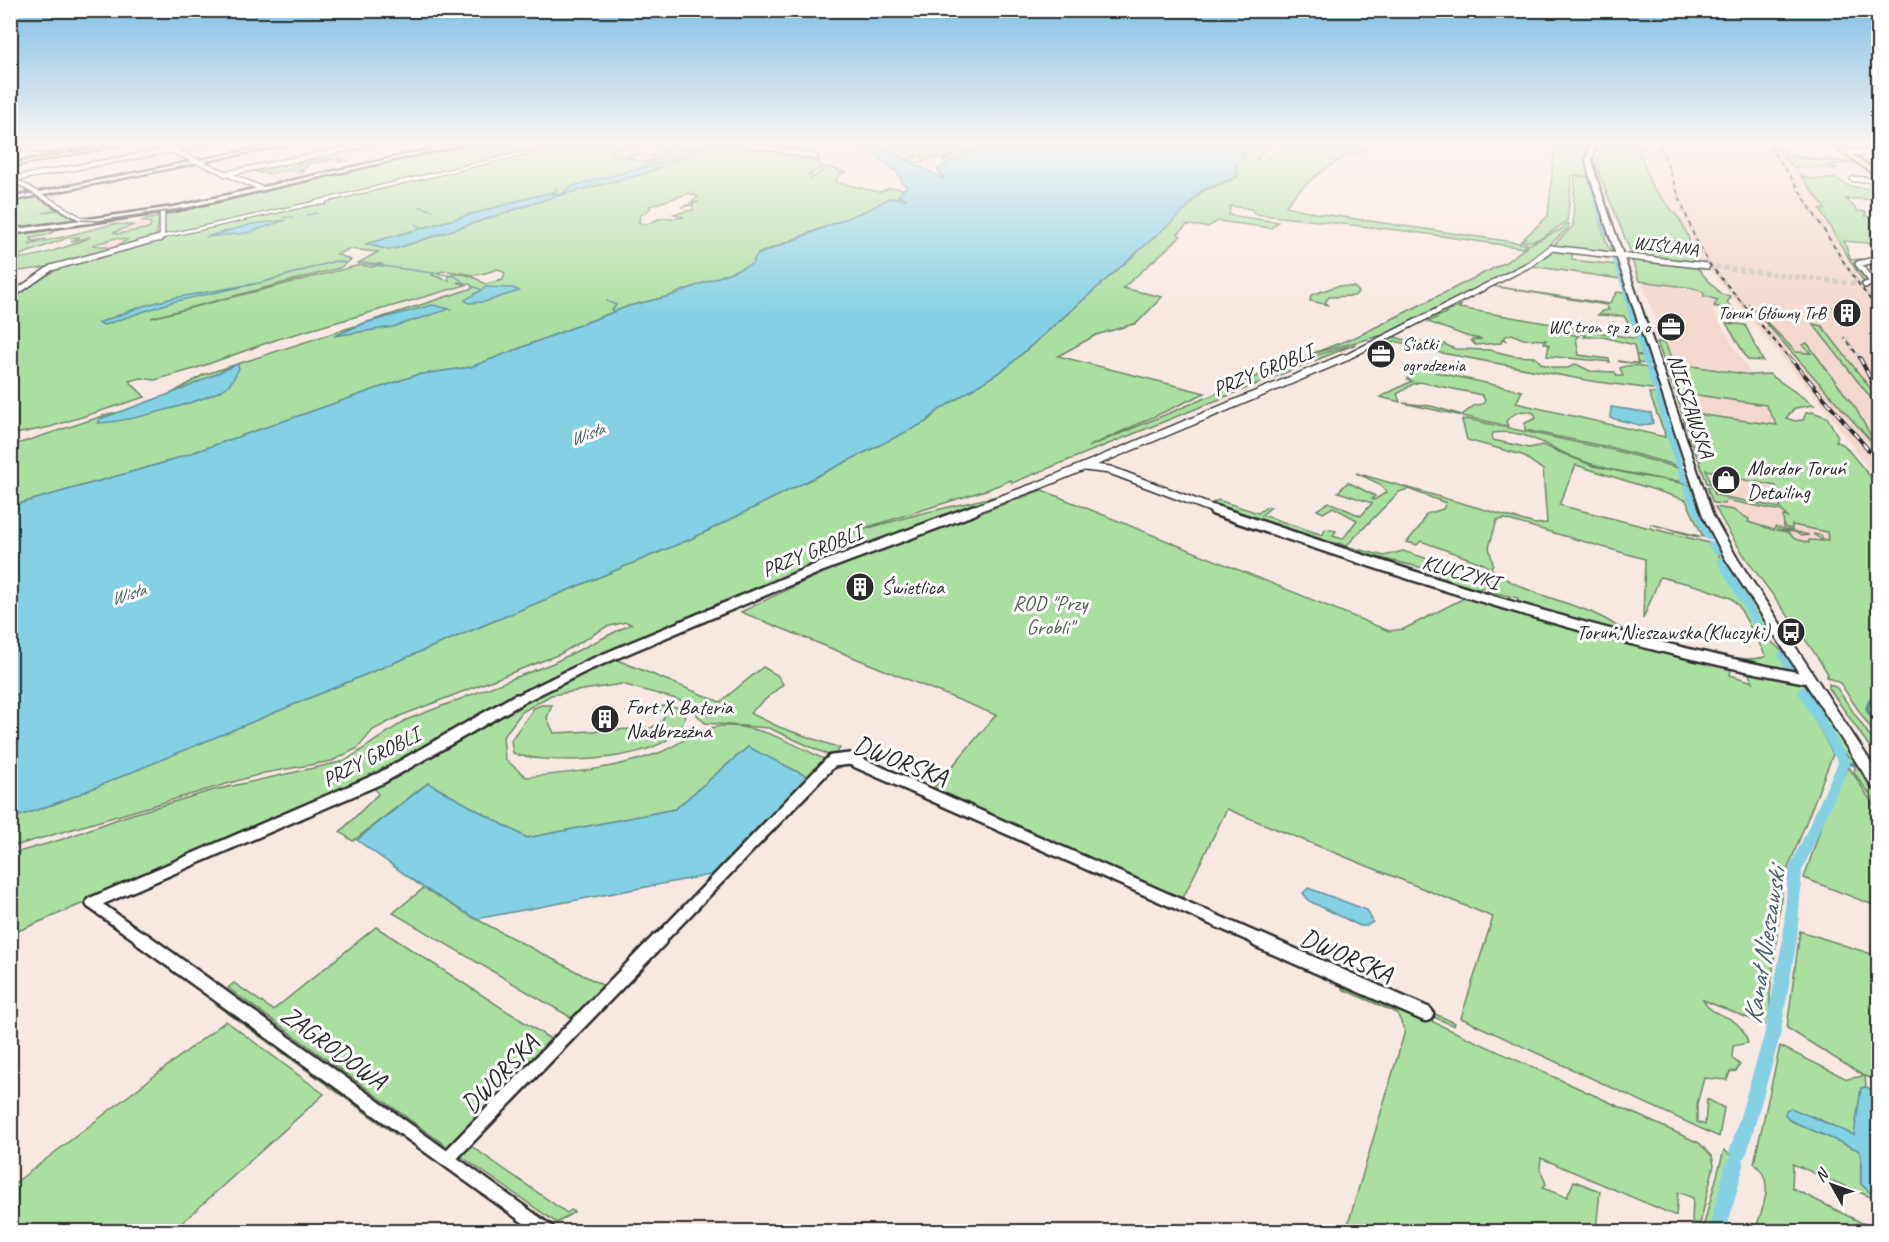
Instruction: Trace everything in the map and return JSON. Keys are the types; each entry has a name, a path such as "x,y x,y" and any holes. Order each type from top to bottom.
{"main road":[{"name":"NIESZAWSKA","path":"1602,201 1708,516 1731,558 1878,784"}],"street":[{"path":"50,201 82,220 91,221"},
{"path":"10,232 162,211 208,201"},
{"path":"10,297 51,268 161,237 327,201"},
{"path":"161,237 162,211"},
{"name":"WIŚLANA","path":"1551,248 1707,266"},
{"name":"PRZY GROBLI","path":"92,903 381,778 524,696 589,665 821,567 1082,467 1357,353 1530,264 1551,248"},
{"path":"1865,285 1873,283 1860,269 1858,263 1878,259"},
{"path":"1106,456 1103,463 1110,470"},
{"name":"KLUCZYKI","path":"1082,467 1094,466 1110,470 1185,500 1432,584 1654,646 1738,666 1810,679"},
{"name":"DWORSKA","path":"448,1158 832,761 841,758 850,759 1426,1014"},
{"name":"ZAGRODOWA","path":"92,903 548,1232"}],"shaded area":[{"path":"1649,201 1819,201 1832,230 1859,275 1867,286 1878,288 1878,482 1829,413 1704,264 1693,263 1680,238"},
{"path":"156,218 154,238 78,255 69,247"},
{"path":"1642,283 1718,293 1738,312 1712,310 1750,373 1672,362"},
{"path":"1682,393 1766,405 1777,425 1689,413"},
{"path":"1705,469 1807,489 1839,553 1791,540 1721,511"}],"green space":[{"path":"10,201 43,201 56,209 43,213 57,210 78,221 11,231"},
{"path":"219,201 518,201 366,244 389,250 541,201 665,201 649,206 651,208 640,216 639,223 647,224 663,218 683,217 674,214 693,210 693,205 681,207 699,202 692,201 886,201 757,254 752,264 670,296 629,306 471,367 416,375 163,463 11,506 11,446 112,413 140,412 203,375 473,288 470,284 457,282 466,285 278,339 194,369 155,380 141,378 129,381 145,397 50,427 10,435 11,298 62,266 162,238 164,217 168,211 189,209","holes":["349,249 378,252 358,263 383,264 372,267 360,265 151,318 339,268 351,260 337,254","498,269 505,273 503,280 485,284 463,274 449,276 450,281 432,275 442,271 478,275"]},
{"path":"1193,201 1290,201 1286,206 1315,213 1527,244 1523,248 1414,232 1255,214 1251,209 1230,206 1229,215 1278,222 1271,228 1218,221 1208,227 1187,225 1178,234 1181,236 1123,288 1162,297 1137,323 1096,335 1058,356 1205,393 1088,447 1265,373 1306,358 1356,344 1012,483 1011,480 836,537 919,514 1027,489 910,530 563,676 363,784 11,934 11,854 214,790 345,761 406,720 553,663 631,624 626,622 606,627 560,654 400,716 373,730 358,748 332,761 264,773 11,847 10,819 57,803 693,538 926,422 939,410 1006,368"},
{"path":"1549,201 1569,201 1567,221 1540,238 1521,241 1548,216"},
{"path":"1574,201 1595,201 1607,245 1614,253 1553,246 1573,226"},
{"path":"1610,201 1664,201 1680,220 1688,236 1694,261 1665,259 1631,253"},
{"path":"1820,201 1848,201 1858,211 1866,212 1865,216 1878,219 1878,244 1844,241 1851,260 1860,259 1853,264 1870,283 1865,283 1859,275 1824,217 1820,209 1825,210"},
{"path":"159,217 156,238 125,248 118,245 127,240 115,238 92,245 122,249 50,267 11,272 10,234 58,229 47,235 31,238 32,241 46,239 29,243 30,245 114,224 134,225 114,232 118,234 150,228 151,223 141,221","holes":["80,237 71,242 90,237 30,257 15,257 67,238"]},
{"path":"1569,224 1568,228 1533,260 1394,332 1311,354 1358,336 1506,262 1530,244 1562,229"},
{"path":"1549,250 1572,251 1572,260 1617,265 1621,279 1531,266"},
{"path":"1632,260 1696,267 1721,294 1730,296 1727,302 1734,311 1714,306 1718,300 1704,296 1703,292 1693,288 1639,281"},
{"path":"1337,286 1354,287 1359,292 1354,296 1329,297 1325,302 1329,305 1310,301 1311,295"},
{"path":"1493,286 1609,304 1617,292 1629,294 1649,354 1637,355 1650,358 1652,364 1638,363 1634,345 1603,337 1584,337 1586,335 1571,331 1566,333 1579,336 1576,338 1579,355 1609,359 1610,362 1547,356 1549,345 1544,343 1546,340 1523,339 1512,334 1504,337 1506,340 1502,339 1501,343 1475,345 1471,340 1482,339 1469,337 1428,322 1461,305 1459,308 1638,339 1624,316 1598,315 1602,311 1609,310 1606,305"},
{"path":"1748,303 1796,352 1811,353 1802,345 1807,343 1856,409 1878,449"},
{"path":"1726,323 1745,325 1763,361 1748,360"},
{"path":"1813,324 1822,326 1878,398 1878,407"},
{"path":"1391,336 1412,342 1420,341 1440,349 1444,344 1455,349 1490,350 1514,356 1535,357 1542,364 1555,368 1568,368 1576,364 1590,371 1615,372 1617,376 1623,376 1620,368 1624,366 1643,367 1655,372 1660,390 1591,381 1431,351 1395,341 1384,345 1379,343"},
{"path":"1657,342 1665,343 1673,363 1751,375 1769,374 1814,405 1795,408 1786,418 1795,421 1803,420 1806,413 1812,412 1827,417 1838,437 1836,441 1844,445 1878,486 1878,739 1840,683 1826,677 1828,674 1741,550 1715,507 1733,510 1749,519 1748,522 1774,530 1775,527 1809,535 1801,536 1795,532 1776,530 1787,532 1795,539 1809,543 1809,540 1823,541 1813,534 1821,535 1823,539 1828,540 1827,532 1792,525 1792,529 1784,527 1783,516 1787,517 1782,511 1726,500 1725,504 1713,503 1707,487 1712,487 1715,495 1781,508 1776,486 1719,475 1719,472 1706,470 1711,484 1707,483 1699,462 1701,460 1698,459 1693,447 1697,447 1692,444 1687,428 1692,428 1685,425 1680,407 1687,408 1689,413 1777,425 1766,405 1683,393 1687,405 1679,404"},
{"path":"1417,368 1522,391 1516,403 1665,437 1664,431 1675,433 1685,464 1675,465 1613,448 1525,430 1525,423 1536,418 1534,413 1522,411 1512,415 1506,421 1508,426 1403,403 1431,406 1462,415 1475,405 1483,404 1485,400 1482,395 1420,382 1397,394 1400,402 1380,397 1412,381 1407,379"},
{"path":"1649,393 1663,395 1672,429 1663,429"},
{"path":"1462,420 1617,451 1686,470 1692,482 1659,479 1691,485 1716,538 1703,537 1686,500 1576,465 1559,505 1709,543 1760,608 1770,630 1765,630 1772,642 1797,665 1798,670 1794,673 1692,651 1724,657 1766,656 1738,605 1731,598 1701,587 1660,577 1643,619 1645,559 1505,519 1497,520 1489,547 1493,564 1491,568 1502,577 1528,590 1595,614 1640,638 1673,647 1637,639 1518,603 1518,598 1487,591 1499,579 1498,574 1484,564 1421,541 1417,545 1407,542 1421,525 1426,514 1443,509 1446,503 1408,489 1399,492 1346,546 1384,556 1403,551 1428,559 1427,562 1467,579 1482,569 1494,577 1481,589 1461,590 1437,581 1439,574 1436,571 1346,550 1345,546 1339,543 1330,545 1209,505 1218,500 1258,513 1268,506 1271,507 1262,515 1323,535 1325,529 1336,531 1333,536 1343,539 1357,520 1333,507 1323,513 1317,510 1329,502 1361,516 1372,503 1338,492 1348,482 1375,496 1372,499 1374,500 1387,492 1380,484 1356,473 1535,524 1547,523 1543,470 1522,455 1467,440","holes":["1493,433 1515,433 1536,439 1575,458 1611,469 1593,466 1542,445 1529,448 1493,440 1492,436"]},
{"name":"ROD \"Przy Grobli\"","path":"1042,490 1389,631 1404,629 1468,596 1731,668 1730,675 1753,682 1749,675 1753,673 1799,680 1809,686 1878,793 1878,805 1854,773 1855,767 1852,763 1846,762 1845,759 1848,757 1835,745 1807,697 1813,710 1810,711 1833,754 1783,881 1770,995 1770,1027 1703,1000 1713,1011 1738,1025 1744,1032 1748,1043 1733,1046 1732,1058 1740,1065 1736,1071 1730,1072 1727,1080 1704,1078 1697,1104 1697,1122 1705,1125 1707,1099 1724,1108 1719,1137 1461,1018 1493,917 1227,809 1182,900 1455,1023 1454,1026 932,790 996,715 741,612 826,571"},
{"path":"1650,524 1702,537 1693,536"},
{"path":"610,657 720,702 763,667 777,675 783,684 750,713 779,727 840,748 833,757 769,728 705,723 696,714 694,704 622,684 551,695 522,712 503,737 505,759 526,777 608,767 640,759 665,750 699,732 727,726 766,733 826,760 810,778 748,747 675,809 527,838 428,783 353,841 340,832 378,794 374,787 524,696"},
{"path":"1829,684 1837,688 1878,748 1878,759 1829,688"},
{"path":"541,705 552,705 547,718 554,733 651,728 662,721 667,711 640,711 662,706 684,709 681,727 666,741 643,750 615,756 555,760 513,753 511,740 534,708"},
{"path":"1849,767 1878,812 1878,907 1804,878 1833,791"},
{"path":"424,888 476,919 606,987 572,1018 393,913"},
{"path":"376,927 552,1040 449,1148 228,988 234,983 273,1010"},
{"path":"1800,931 1878,956 1878,1081 1865,1076 1866,1087 1861,1088 1855,1136 1812,1116 1789,1120 1858,1150 1861,1154 1861,1184 1878,1200 1793,1164 1792,1188 1878,1231 1755,1231 1764,1204 1766,1187 1761,1170 1754,1163 1780,1046 1847,1079 1864,1076 1787,1028"},
{"path":"629,978 632,980 471,1146 567,1213 571,1210 574,1212 557,1223 462,1157 463,1151"},
{"path":"1343,981 1699,1143 1712,1156 1714,1165 1700,1224 1692,1222 1693,1198 1678,1192 1676,1216 1541,1158 1540,1168 1546,1184 1542,1188 1567,1197 1574,1181 1600,1191 1596,1231 1346,1231 1405,1031 1397,1013 1342,989"},
{"path":"219,1002 402,1132 399,1137 215,1004"},
{"path":"226,1021 324,1094 173,1231 11,1231 11,1186"},
{"path":"1724,1150 1743,1165 1723,1231 1702,1231"}],"water":[{"path":"518,201 541,201 389,250 366,244"},
{"name":"Wisła","path":"884,201 1193,201 1006,368 939,410 926,422 693,538 65,800 11,819 11,506 163,463 416,375 471,367 629,306 670,296 752,264 757,255"},
{"path":"286,220 247,233 206,237 252,224"},
{"path":"264,282 172,302 104,325 98,323 143,306 173,298"},
{"path":"486,287 513,288 519,291 484,302 469,303 465,300"},
{"path":"432,305 450,309 393,327 334,336 365,323"},
{"path":"237,364 239,368 234,378 222,390 143,416 98,423 100,419 183,389"},
{"path":"1611,407 1651,413 1653,423 1643,426 1611,418"},
{"path":"748,747 810,778 715,874 476,919 424,888 357,840 428,783 527,838 675,809"},
{"path":"1308,888 1367,910 1373,922 1360,926 1309,901 1303,893"},
{"path":"1866,1087 1878,1093 1878,1200 1861,1184 1861,1155 1858,1150 1789,1120 1785,1115 1786,1110 1791,1108 1854,1135 1861,1088"}],"waterway":[{"name":"Kanał Nieszawski","path":"1597,201 1608,236"},
{"path":"420,207 432,210"},
{"path":"306,215 317,213"},
{"path":"283,217 293,217"},
{"path":"415,224 420,227"},
{"name":"Kanał Nieszawski","path":"1614,257 1625,291"},
{"path":"264,282 335,261 347,263"},
{"path":"360,263 455,276 466,284"},
{"path":"472,286 480,289"},
{"name":"Kanał Nieszawski","path":"1626,294 1648,365"},
{"path":"607,301 616,305 612,310 615,312"},
{"name":"Kanał Nieszawski","path":"1649,369 1657,390"},
{"name":"Kanał Nieszawski","path":"1658,394 1679,464"},
{"name":"Kanał Nieszawski","path":"1681,469 1684,481"},
{"name":"Kanał Nieszawski","path":"1686,486 1710,538"},
{"path":"1873,504 1874,511"},
{"path":"1874,510 1878,537"},
{"name":"Kanał Nieszawski","path":"1712,544 1717,552"},
{"name":"Kanał Nieszawski","path":"1721,560 1764,635"},
{"name":"Kanał Nieszawski","path":"1782,654 1791,669"},
{"path":"1870,702 1878,681"},
{"name":"Kanał Nieszawski","path":"1738,1153 1772,1036 1790,939 1795,871 1844,763 1803,690"},
{"path":"1870,700 1867,709 1878,728"},
{"path":"1844,763 1855,764"},
{"name":"Kanał Nieszawski","path":"1717,1232 1735,1164"}],"tunnel":[{"path":"1707,266 1865,285"}],"tram line":[{"path":"45,201 78,220 98,221 188,208 219,201"}],"railway":[{"path":"1681,201 1694,236 1709,264 1791,360"},
{"path":"1806,201 1848,269 1878,309"},
{"path":"1845,338 1861,360"},
{"path":"1790,358 1878,461"},
{"path":"1861,360 1878,394"}],"place":[{"name":"Toruń Główny TrB","path":"1847,313"},
{"name":"WC tron sp z o o","path":"1671,327"},
{"name":"Siatki ogrodzenia","path":"1381,354"},
{"name":"Mordor Toruń Detailing","path":"1726,480"},
{"name":"Świetlica","path":"860,587"},
{"name":"Toruń,Nieszawska(Kluczyki)","path":"1791,632"},
{"name":"Fort X Bateria Nadbrzeżna","path":"605,719"}]}
